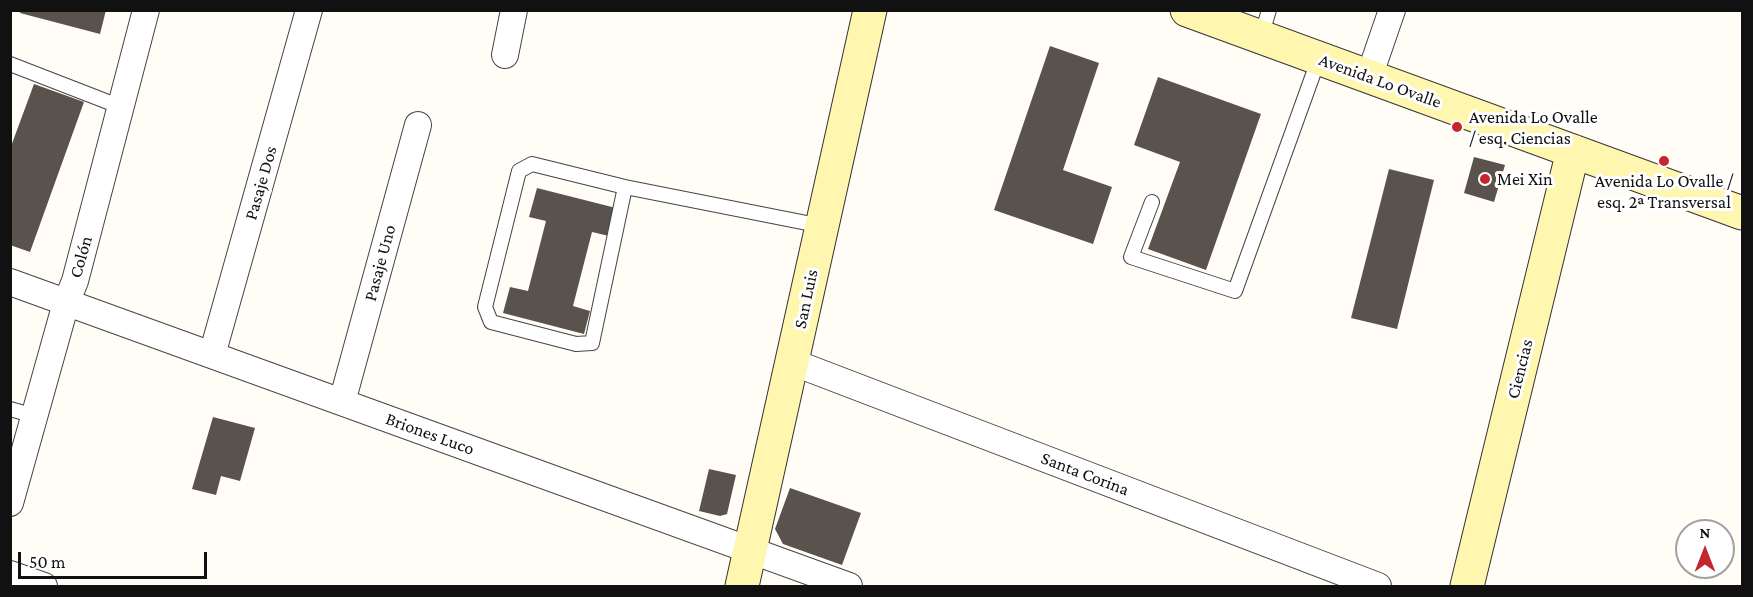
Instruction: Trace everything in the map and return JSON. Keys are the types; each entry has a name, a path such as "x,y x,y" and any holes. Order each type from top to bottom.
{"street":[{"name":"Colón","path":"10,503 66,303 75,281 146,10"},
{"name":"Pasaje Dos","path":"212,356 309,10"},
{"path":"505,55 514,10"},
{"name":"San Luis","path":"742,586 870,10"},
{"name":"Avenida Lo Ovalle","path":"1187,10 1265,24 1319,58 1743,213"},
{"path":"1369,77 1392,10"},
{"name":"Pasaje Uno","path":"342,402 418,125"},
{"name":"Ciencias","path":"1467,586 1573,151"},
{"name":"Briones Luco","path":"10,282 849,586"},
{"name":"Santa Corina","path":"792,362 1378,586"},
{"path":"10,574 44,586"}],"lane":[{"path":"1152,202 1131,257 1235,291 1319,58"},
{"path":"10,64 121,107"},
{"path":"625,186 592,343 576,344 491,322 485,307 519,171 532,164 625,186 822,226"},
{"path":"10,409 35,416"}],"building":[{"path":"21,10 106,10 100,34 20,13"},
{"path":"1050,46 1099,63 1063,170 1112,187 1093,244 994,210"},
{"path":"1158,77 1261,114 1206,270 1148,249 1180,162 1134,145"},
{"path":"34,84 84,102 30,252 10,245 10,149"},
{"name":"Mei Xin","path":"1474,157 1505,165 1494,202 1464,193"},
{"path":"1389,169 1434,180 1397,329 1351,318"},
{"path":"537,188 616,208 609,236 592,232 573,306 590,311 584,334 503,313 510,287 528,291 546,221 529,217"},
{"path":"213,417 255,428 240,481 221,476 216,495 192,489"},
{"path":"709,469 736,475 727,514 720,516 699,511"},
{"path":"790,488 861,513 842,565 783,544 775,529"}],"place":[{"name":"Avenida Lo Ovalle / esq. Ciencias","path":"1457,127"},
{"name":"Avenida Lo Ovalle / esq. 2ª Transversal","path":"1664,161"},
{"name":"Mei Xin","path":"1485,179"}]}
